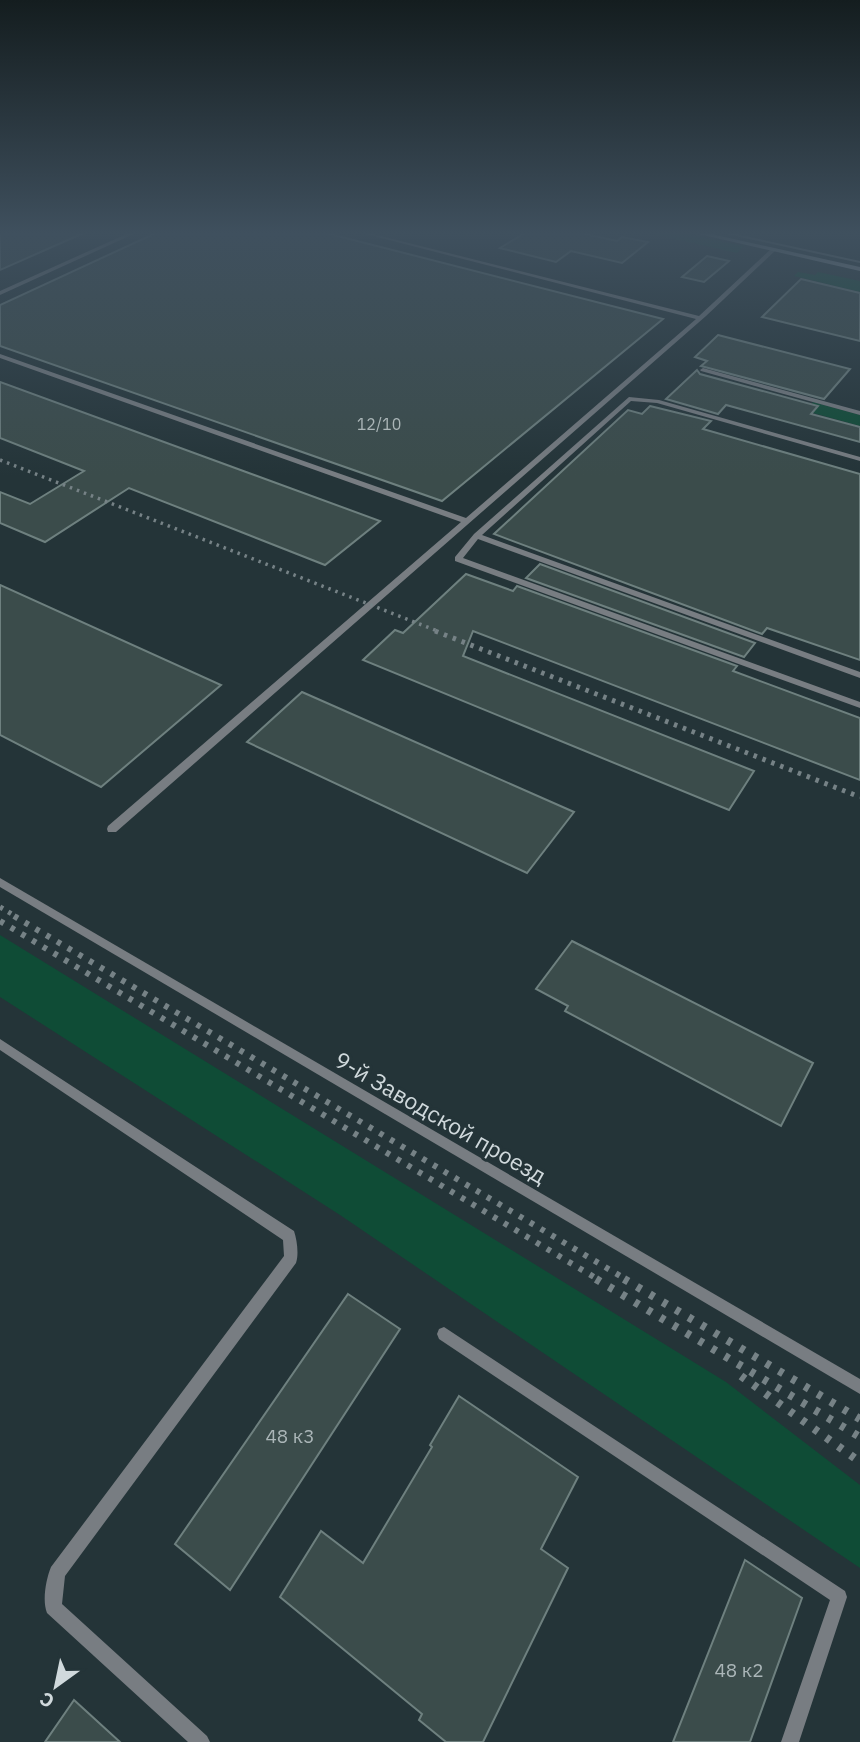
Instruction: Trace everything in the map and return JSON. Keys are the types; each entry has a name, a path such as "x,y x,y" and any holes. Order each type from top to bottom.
{"lane":[{"path":"681,313 700,318"},
{"path":"112,829 705,313"},
{"path":"0,356 467,521"},
{"path":"703,370 860,413"},
{"path":"860,459 657,401 629,399 477,536 458,559 860,705"},
{"path":"477,536 860,674"},
{"name":"9-й Заводской проезд","path":"0,882 860,1387"},
{"path":"0,1044 289,1236 291,1258 57,1573 53,1607 201,1742"},
{"path":"444,1334 839,1597 790,1742"}],"green space":[{"path":"813,402 860,415 860,426 806,411"},
{"path":"0,935 726,1382 860,1485 860,1568 340,1215 0,997"}],"building":[{"path":"0,313 641,313 663,319 442,501 0,346"},
{"path":"766,313 860,313 860,341 762,317"},
{"path":"718,335 850,369 824,399 701,366 707,361 695,357"},
{"path":"697,370 700,374 818,406 811,414 860,427 860,442 726,405 718,414 666,399"},
{"path":"0,382 380,521 325,565 129,488 45,542 0,523 0,492 30,504 84,471 0,438"},
{"path":"650,406 711,421 703,429 860,474 860,660 767,628 762,634 494,534 628,410 642,414"},
{"path":"540,564 755,643 744,657 526,578"},
{"path":"466,574 513,591 517,586 737,666 733,671 860,718 860,780 473,631 463,656 754,771 729,810 363,660 395,630 403,633"},
{"path":"0,585 221,685 101,787 0,735"},
{"path":"302,692 574,812 527,873 247,742"},
{"path":"572,941 813,1063 781,1126 565,1011 568,1006 536,989"},
{"path":"348,1294 400,1329 230,1590 175,1544"},
{"path":"459,1396 578,1477 541,1549 568,1568 483,1742 446,1742 419,1720 422,1714 280,1597 321,1531 363,1563"},
{"path":"745,1560 802,1598 750,1742 673,1742"},
{"path":"74,1700 120,1742 45,1742"}],"railway":[{"path":"0,460 440,632"},
{"path":"435,631 860,797"},
{"path":"0,907 17,917"},
{"path":"14,916 627,1280"},
{"path":"0,921 599,1280"},
{"path":"596,1279 860,1437"},
{"path":"624,1279 860,1419"},
{"path":"741,1376 860,1462"}]}
